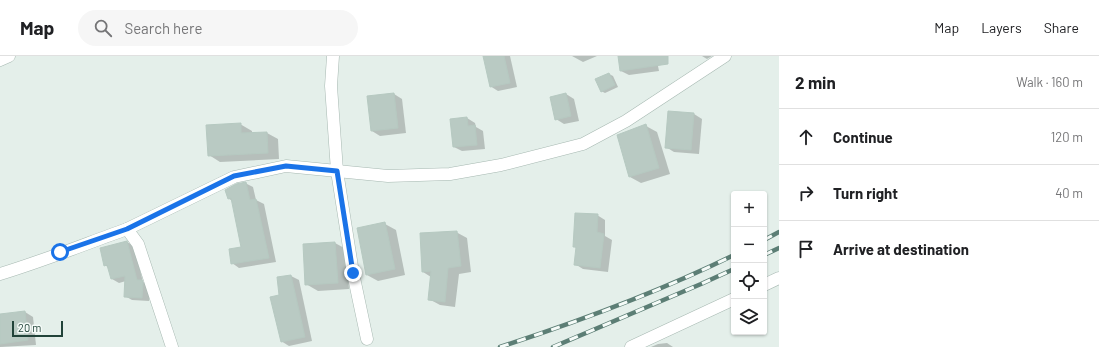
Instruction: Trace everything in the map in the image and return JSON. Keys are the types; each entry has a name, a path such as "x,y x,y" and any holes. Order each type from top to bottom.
{"street":[{"path":"0,60 9,56"},
{"path":"333,56 331,86 337,171 353,273 367,339"},
{"path":"0,274 30,265 60,252 127,229 234,176 286,166 388,176 450,174 501,165 583,144 626,121 725,56"},
{"path":"127,229 138,244 172,347"},
{"path":"767,284 779,278"},
{"path":"631,347 731,300"}],"building":[{"path":"483,56 504,56 510,83 490,87"},
{"path":"618,56 668,56 668,64 620,71"},
{"path":"609,73 615,85 601,92 595,79"},
{"path":"394,93 398,128 371,131 367,96"},
{"path":"566,93 571,116 555,120 550,97"},
{"path":"668,111 694,113 691,150 665,148"},
{"path":"467,117 468,126 475,125 477,145 453,147 450,119"},
{"path":"241,123 241,133 267,132 268,153 208,156 206,125"},
{"path":"646,124 659,168 629,177 617,135"},
{"path":"246,182 250,200 256,199 269,258 231,264 229,249 241,247 231,198 228,199 225,190 236,184"},
{"path":"575,213 598,214 597,232 604,234 600,268 574,265 576,247 573,247"},
{"path":"385,222 395,269 366,275 357,228"},
{"path":"457,231 461,266 448,268 445,302 428,300 431,271 422,272 420,233"},
{"path":"127,241 137,280 142,280 143,283 142,298 124,297 125,276 111,279 107,265 104,266 100,248"},
{"path":"335,242 338,283 305,285 303,244"},
{"path":"291,275 305,337 281,342 270,297 279,295 277,277"},
{"path":"25,311 28,340 0,344 0,314"}],"railway":[{"path":"767,238 779,232"},
{"path":"767,254 779,248"},
{"path":"500,347 560,327 648,294 731,256"},
{"path":"553,347 731,270"}],"route":[{"path":"60,252 127,229 234,176 286,166 337,171 353,273"}]}
